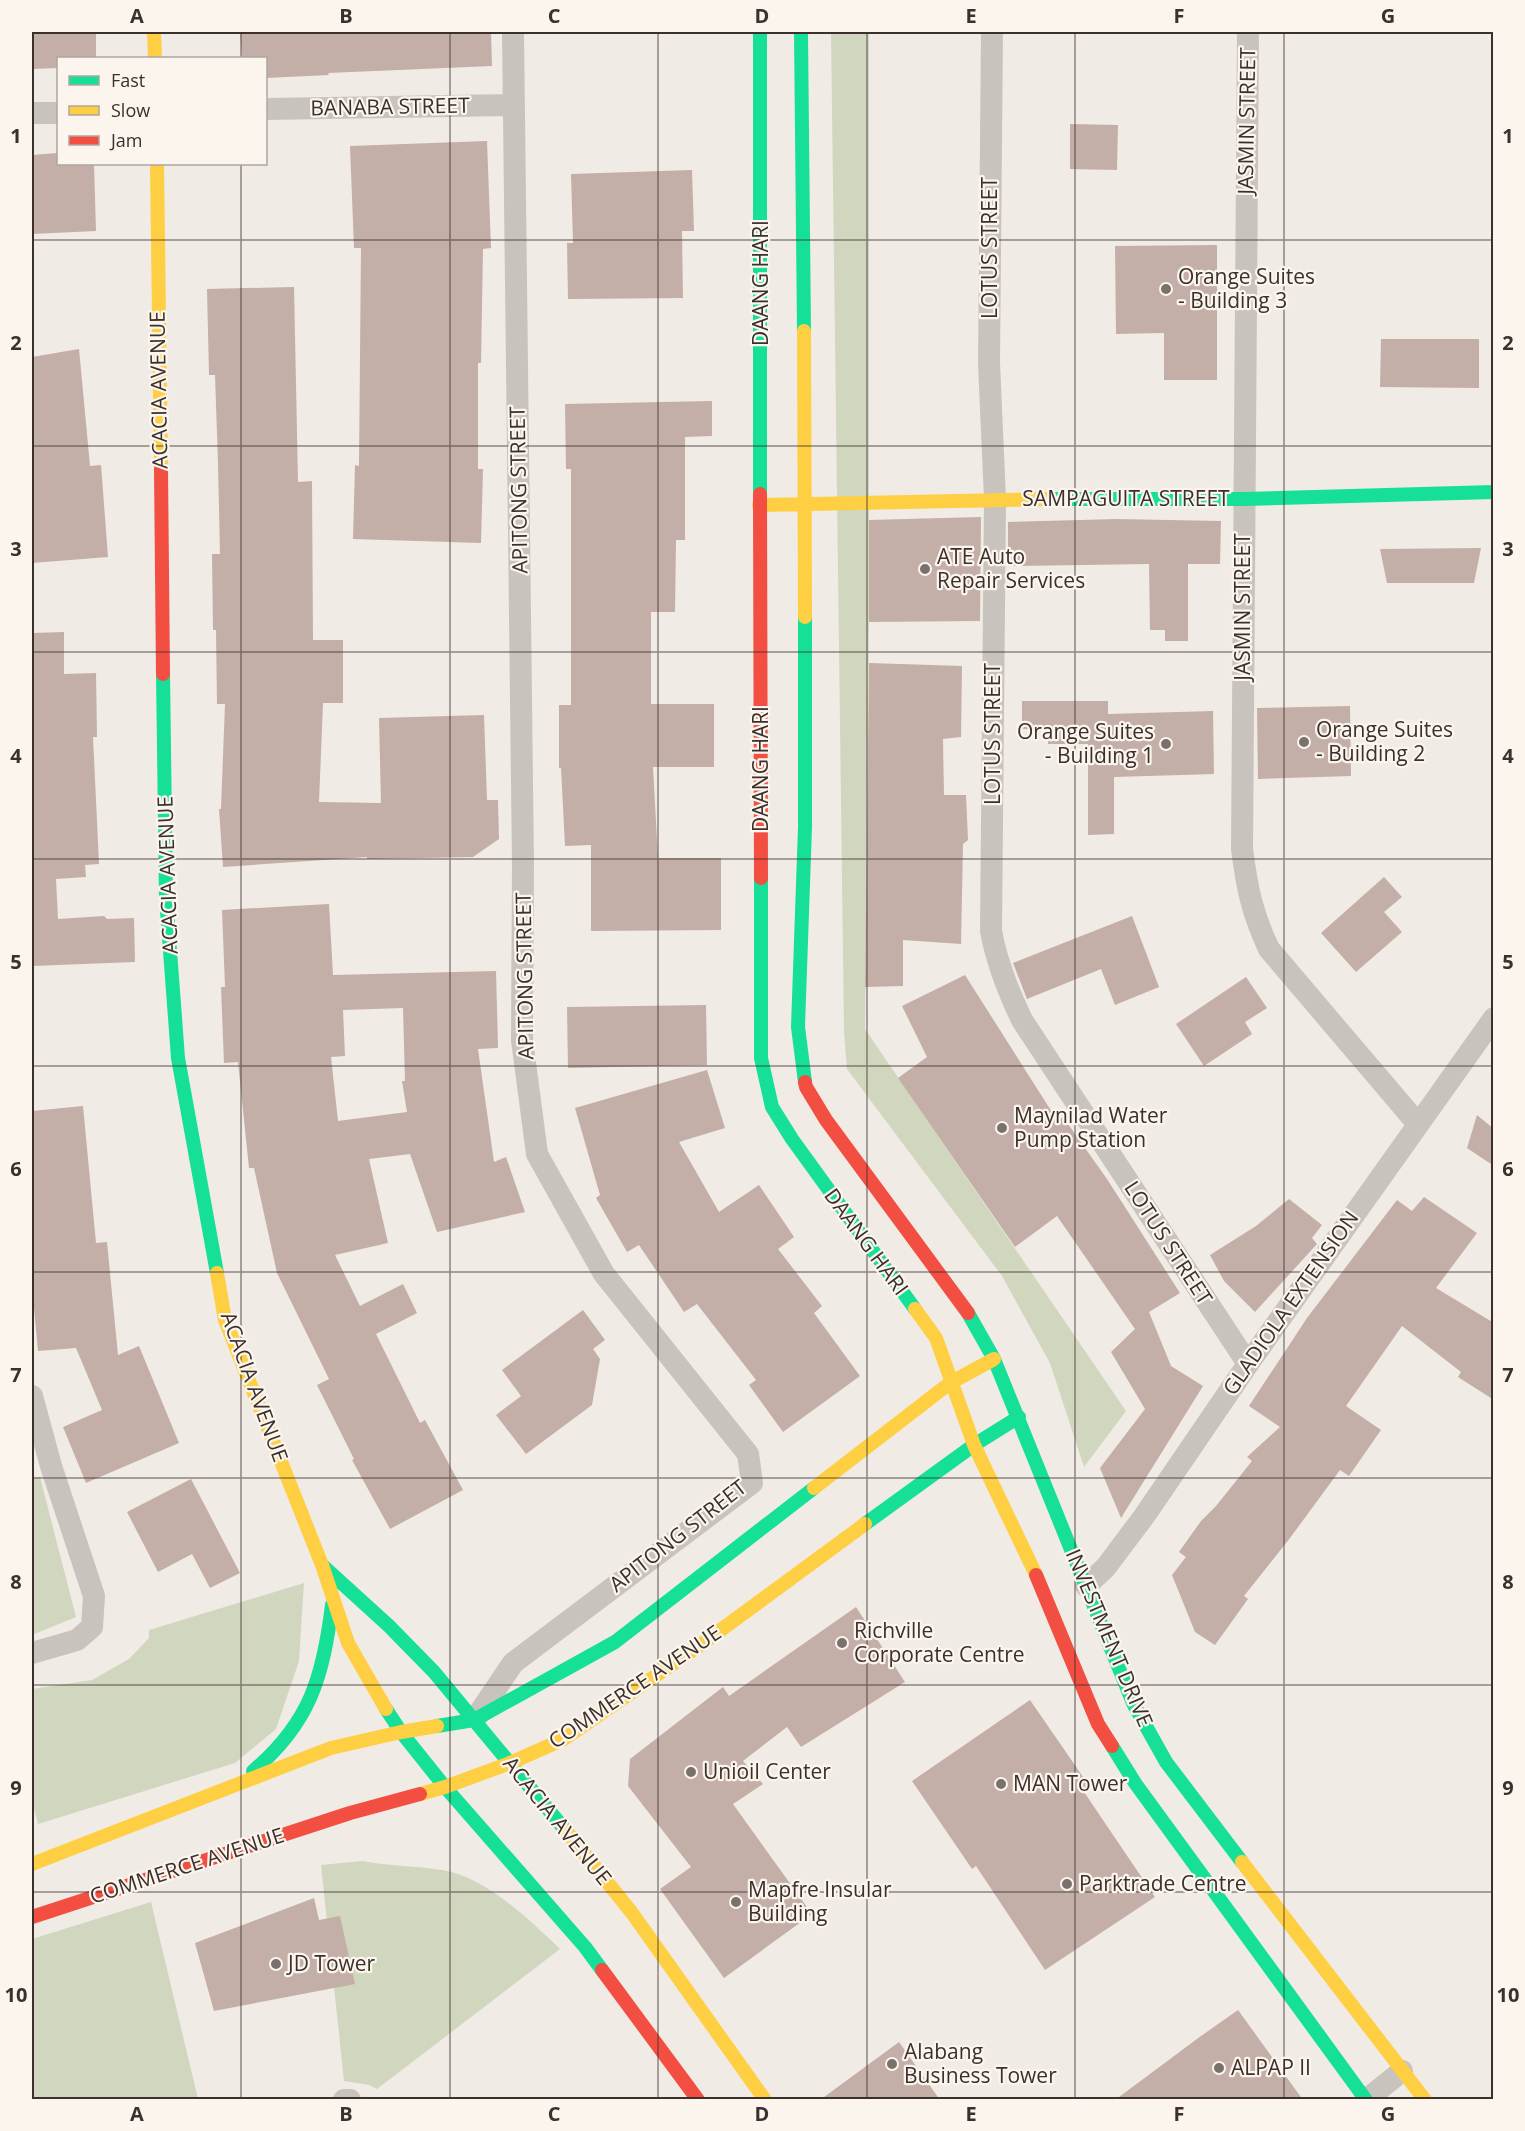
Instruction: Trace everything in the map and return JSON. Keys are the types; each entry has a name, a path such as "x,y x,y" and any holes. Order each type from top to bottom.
{"main road":[{"path":"154,32 155,57"},
{"name":"DAANG HARI","path":"760,32 761,1058 772,1107 792,1139 936,1338 950,1383 974,1445"},
{"name":"DAANG HARI","path":"801,32 805,827 798,1027 806,1087 826,1120 971,1317 994,1359 1019,1417"},
{"name":"ACACIA AVENUE","path":"157,165 165,897 178,1058 225,1320 322,1564 348,1642 372,1688 401,1732 445,1787 585,1947 698,2100"},
{"name":"SAMPAGUITA STREET","path":"759,505 995,499 1244,499 1494,492"},
{"path":"32,1864 331,1748 401,1732 474,1720 615,1642 950,1383 994,1359"},
{"name":"COMMERCE AVENUE","path":"32,1917 350,1813 445,1787 564,1739 699,1646 974,1445 1019,1417"},
{"name":"INVESTMENT DRIVE","path":"1019,1417 1133,1703 1166,1762 1425,2100"},
{"name":"INVESTMENT DRIVE","path":"974,1445 1041,1586 1098,1724 1135,1783 1366,2099"},
{"name":"ACACIA AVENUE","path":"322,1564 434,1672 510,1762 632,1913 765,2100"},
{"path":"234,1784 269,1758 289,1735 307,1704 318,1680 326,1650 333,1598"}],"street":[{"name":"APITONG STREET","path":"474,1720 513,1663 752,1484 748,1454 604,1274 537,1154 522,1040 523,866 513,32"},
{"name":"LOTUS STREET","path":"992,32 989,363 995,499 992,932 996,957 1006,988 1022,1020 1248,1364"},
{"name":"JASMIN STREET","path":"1248,32 1242,849 1247,886 1256,921 1269,949 1417,1123"},
{"name":"BANABA STREET","path":"267,109 514,105"},
{"path":"32,113 57,112"},
{"name":"GLADIOLA EXTENSION","path":"1086,1586 1106,1567 1145,1515 1417,1123 1494,1018"},
{"path":"32,1396 51,1466 94,1596 92,1627 78,1640 32,1653"},
{"path":"1366,2099 1402,2071"},
{"path":"344,2100 350,2100"}],"green space":[{"path":"831,32 869,32 869,622 865,1029 1126,1411 1084,1467 1050,1363 1002,1276 847,1069 844,1032"},
{"path":"40,1477 76,1617 32,1635 32,1478"},
{"path":"304,1583 299,1661 276,1729 235,1763 38,1824 32,1801 32,1689 92,1680 129,1659 149,1638 149,1630"},
{"path":"363,1861 442,1870 474,1881 506,1901 560,1949 377,2089 369,2085 344,2081 321,1865"},
{"path":"151,1902 198,2099 32,2099 32,1939"}],"building":[{"path":"32,32 96,32 96,57 57,57 57,68 32,69"},
{"path":"240,32 491,32 492,66 267,78 267,57 242,57"},
{"path":"1070,124 1118,125 1117,170 1070,169"},
{"path":"487,141 491,248 483,249 481,363 478,363 478,469 483,469 481,543 353,539 355,465 359,466 361,248 354,248 350,146"},
{"path":"57,153 57,165 94,165 96,231 32,234 32,155"},
{"path":"692,170 694,231 682,231 683,298 568,299 567,243 573,243 571,174"},
{"name":"Orange Suites - Building 3","path":"1217,245 1217,380 1164,380 1164,333 1116,334 1115,246"},
{"path":"294,287 298,482 312,481 313,640 343,640 343,703 323,703 319,802 381,803 379,718 484,715 487,800 498,800 499,839 473,857 367,859 367,857 223,867 219,809 221,809 225,704 217,704 216,630 213,630 212,554 220,554 215,375 209,375 207,289"},
{"path":"1381,339 1479,339 1479,388 1380,387"},
{"path":"79,349 90,466 101,465 108,557 32,563 32,357"},
{"path":"712,401 712,436 685,437 685,540 676,540 675,612 651,612 651,704 714,704 714,767 653,767 658,858 721,858 721,930 591,931 591,845 565,846 561,768 559,768 559,705 571,705 571,469 566,469 565,404"},
{"name":"ATE Auto Repair Services","path":"981,517 980,621 869,622 869,520"},
{"path":"1117,519 1221,521 1220,564 1188,564 1188,641 1165,641 1165,630 1150,630 1149,564 1008,566 1008,522"},
{"path":"1481,548 1474,583 1387,583 1380,549"},
{"path":"64,632 64,674 96,673 97,737 93,737 99,864 85,865 86,877 56,879 58,919 104,916 107,919 134,918 135,962 32,966 32,633"},
{"path":"869,663 962,666 961,737 943,739 944,795 966,795 968,840 963,844 961,944 903,940 903,986 865,987"},
{"path":"1022,701 1108,701 1108,714 1213,711 1214,774 1114,777 1114,834 1088,835 1088,744 1048,744 1048,729 1022,729"},
{"name":"Orange Suites - Building 2","path":"1350,706 1351,776 1258,779 1257,708"},
{"path":"1384,877 1402,897 1384,912 1402,932 1356,972 1321,933"},
{"path":"329,904 333,975 496,971 498,1048 478,1049 494,1162 506,1157 525,1212 437,1232 410,1154 369,1159 388,1243 335,1255 360,1306 403,1284 417,1313 376,1334 420,1423 425,1420 463,1490 390,1529 352,1460 354,1459 317,1385 329,1379 277,1273 254,1168 249,1168 238,1062 224,1063 221,987 225,987 222,910","holes":["403,1008 405,1081 402,1081 407,1112 338,1121 331,1057 345,1056 343,1010"]},
{"path":"1132,916 1159,987 1115,1005 1101,969 1027,999 1013,963"},
{"path":"965,975 1057,1120 1063,1117 1107,1179 1180,1293 1149,1312 1171,1366 1203,1386 1121,1518 1100,1468 1145,1409 1111,1352 1135,1329 1057,1216 1015,1247 898,1078 927,1057 902,1006"},
{"path":"1246,977 1267,1008 1245,1022 1252,1034 1204,1066 1176,1024"},
{"path":"706,1005 707,1065 568,1068 567,1007"},
{"path":"707,1070 725,1128 679,1142 719,1212 759,1185 794,1237 778,1249 822,1306 814,1313 860,1376 783,1432 749,1385 756,1380 697,1304 684,1312 639,1245 627,1252 596,1198 600,1195 575,1108"},
{"path":"83,1106 96,1243 107,1242 118,1355 139,1346 179,1443 86,1483 63,1427 102,1410 76,1348 38,1351 32,1287 32,1111"},
{"path":"1477,1115 1494,1129 1494,1166 1467,1148"},
{"path":"1424,1197 1477,1233 1436,1288 1494,1323 1494,1400 1458,1377 1461,1372 1402,1326 1346,1406 1381,1430 1349,1476 1340,1470 1244,1596 1248,1599 1215,1645 1195,1632 1172,1575 1186,1557 1179,1552 1201,1521 1252,1461 1247,1457 1280,1427 1249,1406 1307,1318 1397,1200 1412,1211"},
{"path":"1289,1199 1322,1225 1312,1238 1317,1244 1255,1312 1224,1281 1210,1255 1256,1226"},
{"path":"583,1310 605,1340 593,1349 600,1359 592,1405 526,1454 496,1415 521,1396 502,1370"},
{"path":"191,1479 240,1573 210,1588 192,1554 158,1572 127,1512"},
{"path":"856,1607 905,1682 801,1747 787,1727 743,1761 763,1784 733,1804 812,1914 724,1978 660,1889 691,1867 628,1786 630,1759 723,1687 729,1696"},
{"path":"1030,1700 1090,1787 1084,1792 1155,1897 1045,1970 976,1866 972,1869 912,1781"},
{"name":"JD Tower","path":"314,1898 319,1920 340,1916 355,1984 214,2011 195,1943"},
{"name":"ALPAP II","path":"1238,2010 1303,2100 1115,2100 1201,2036"},
{"name":"Alabang Business Tower","path":"899,2042 940,2100 820,2100"}],"traffic: fast":[{"path":"760,32 760,494"},
{"path":"801,32 804,331"},
{"path":"1049,499 1244,499 1494,492"},
{"path":"805,617 805,827 798,1027 805,1082"},
{"path":"163,674 166,897 178,1058 217,1273"},
{"path":"761,878 761,1058 772,1107 792,1139 915,1309"},
{"path":"968,1313 994,1359 1133,1703 1166,1762 1242,1862"},
{"path":"865,1524 974,1445 1019,1417"},
{"path":"437,1726 474,1720 615,1642 814,1488"},
{"path":"323,1566 389,1626 434,1672 567,1832"},
{"path":"253,1771 288,1735 301,1716 318,1677 332,1605"},
{"path":"386,1709 401,1732 445,1787 585,1947 602,1970"},
{"path":"1112,1746 1135,1783 1366,2100"}],"traffic: slow":[{"path":"154,32 155,57"},
{"path":"157,165 161,469"},
{"path":"804,331 805,617"},
{"path":"759,505 1049,499"},
{"path":"217,1273 225,1320 322,1565 348,1643 386,1709"},
{"path":"915,1309 936,1338 974,1445 1036,1575"},
{"path":"814,1488 950,1383 994,1359"},
{"path":"420,1794 510,1763 564,1739 699,1646 865,1524"},
{"path":"32,1864 331,1748 437,1726"},
{"path":"567,1832 632,1913 765,2100"},
{"path":"1242,1862 1425,2100"}],"traffic: jam":[{"path":"161,469 163,674"},
{"path":"760,494 761,878"},
{"path":"805,1082 826,1120 968,1313"},
{"path":"1036,1575 1098,1724 1112,1746"},
{"path":"32,1917 350,1813 420,1794"},
{"path":"602,1970 698,2100"}],"place":[{"name":"Orange Suites - Building 3","path":"1166,289"},
{"name":"ATE Auto Repair Services","path":"925,569"},
{"name":"Orange Suites - Building 2","path":"1304,742"},
{"name":"Orange Suites - Building 1","path":"1166,744"},
{"name":"Maynilad Water Pump Station","path":"1002,1128"},
{"name":"Richville Corporate Centre","path":"842,1643"},
{"name":"Unioil Center","path":"691,1772"},
{"name":"MAN Tower","path":"1001,1784"},
{"name":"Parktrade Centre","path":"1067,1884"},
{"name":"Mapfre Insular Building","path":"736,1902"},
{"name":"JD Tower","path":"276,1964"},
{"name":"Alabang Business Tower","path":"892,2064"},
{"name":"ALPAP II","path":"1219,2068"}]}
